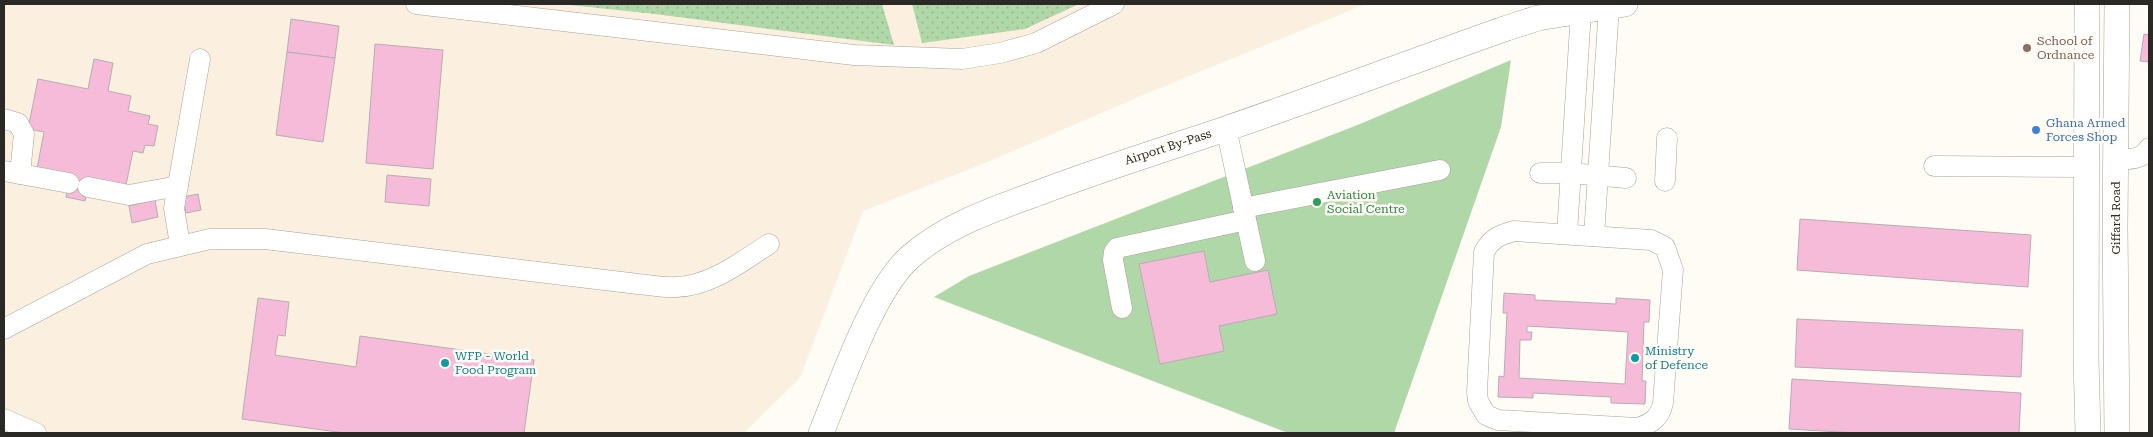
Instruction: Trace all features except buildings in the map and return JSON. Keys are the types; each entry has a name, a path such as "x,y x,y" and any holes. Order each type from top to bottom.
{"main road":[{"path":"2087,4 2088,433"},
{"name":"Airport By-Pass","path":"821,433 866,324 889,284 909,259 960,223 1109,167 1226,128 1507,28 1538,18 1617,5"},
{"name":"Giffard Road","path":"2117,433 2116,160 2120,10"}],"lane":[{"path":"416,4 854,55 962,59 1036,43 1114,4"},
{"path":"1594,236 1603,100 1617,5"},
{"path":"1567,234 1581,11"},
{"path":"180,245 174,208 200,58"},
{"path":"1576,97 1603,100"},
{"path":"4,119 18,124 24,134 12,173 129,195 178,186"},
{"path":"1226,128 1255,261"},
{"path":"1665,181 1667,138"},
{"path":"2116,160 2141,157 2146,154 2149,148"},
{"path":"1934,166 2087,167"},
{"path":"1122,308 1114,260 1114,252 1117,248 1245,214 1440,170"},
{"path":"1540,173 1570,173 1626,178"},
{"path":"1514,231 1567,234 1659,242 1665,247 1671,262 1673,270 1661,412 1651,422 1637,428 1492,418 1486,415 1482,409 1477,392 1484,252 1488,243 1496,237 1514,231"},
{"path":"4,329 147,254 210,239 265,239 676,287 700,283 727,271 769,244"},
{"path":"4,420 36,433"}],"shaded area":[{"path":"4,4 1366,4 1143,95 985,163 863,211 800,378 744,433 4,433"}],"green space":[{"path":"560,4 882,4 894,45 655,14"},
{"path":"912,4 1079,4 1025,29 922,43"},
{"name":"Aviation Social Centre","path":"1511,60 1501,127 1394,433 1288,433 934,297 969,276 1360,124"}],"place":[{"name":"School of Ordnance","path":"2027,48"},
{"name":"Ghana Armed Forces Shop","path":"2036,130"},
{"name":"Aviation Social Centre","path":"1317,202"},
{"name":"Ministry of Defence","path":"1635,358"},
{"name":"WFP - World Food Program","path":"445,363"}]}
